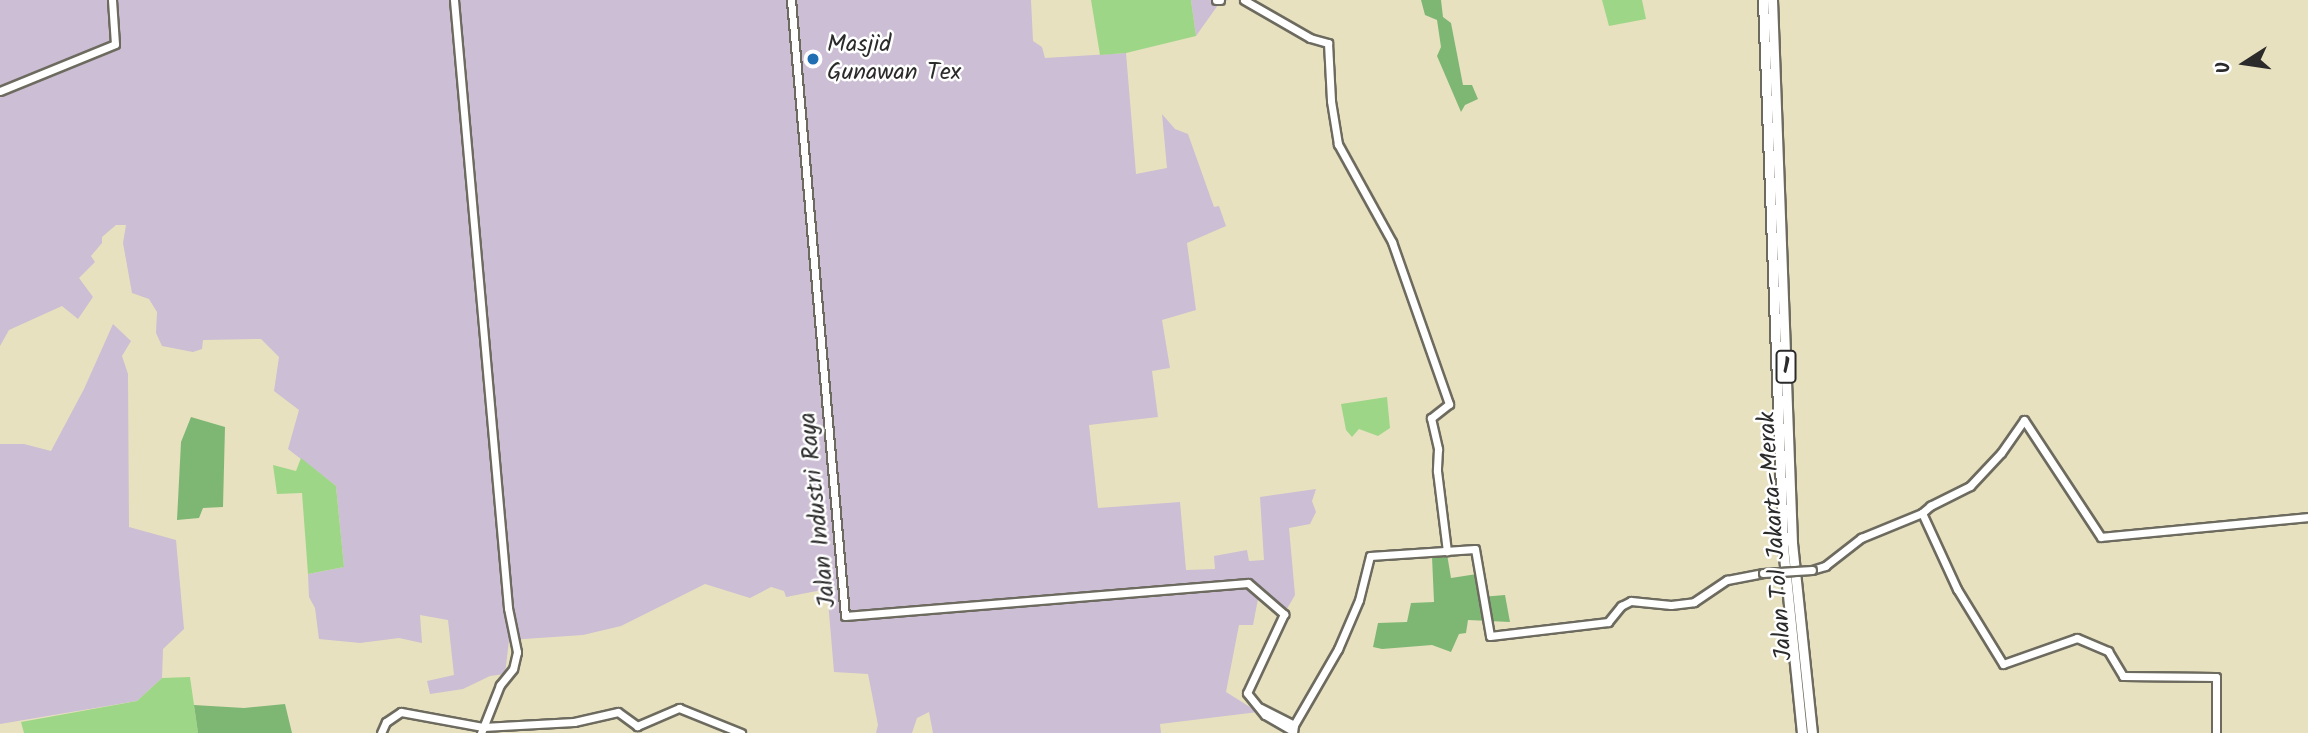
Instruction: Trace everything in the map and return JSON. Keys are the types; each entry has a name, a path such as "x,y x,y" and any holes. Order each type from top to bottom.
{"highway":[{"name":"Jalan Tol Jakarta–Merak","path":"1763,0 1783,546 1802,733"},
{"name":"Jalan Tol Jakarta–Merak","path":"1772,0 1792,543 1812,733"}],"street":[{"path":"0,91 115,44 112,0"},
{"path":"454,0 507,597 517,652 513,669 500,685 482,730"},
{"name":"Jalan Industri Raya","path":"791,0 845,616 1248,583 1284,614 1248,689 1249,699 1293,730"},
{"path":"1244,0 1310,38 1328,43 1331,102 1338,144 1392,242 1449,404 1431,418 1438,449 1437,471 1447,551"},
{"path":"1293,730 1338,649 1359,600 1368,558 1473,548 1477,552 1490,636 1608,622 1621,606 1631,601 1671,605 1694,602 1727,580 1763,573 1812,570 1825,566 1861,538 1922,513 1976,482 2024,420 2101,537 2308,517"},
{"path":"1922,513 1957,589 2003,664 2077,638 2108,651 2123,676 2187,674 2216,677 2216,733"},
{"path":"381,733 386,722 401,712 482,730 574,722 617,712 637,726 678,708 741,733"}],"shaded area":[{"path":"0,0 1031,0 1033,41 1042,47 1045,58 1126,53 1136,174 1167,168 1162,114 1175,129 1188,134 1214,207 1219,206 1226,226 1187,243 1196,310 1162,320 1170,368 1152,371 1158,417 1089,425 1098,508 1180,502 1186,570 1215,569 1214,556 1247,550 1249,561 1264,560 1260,497 1316,489 1312,501 1316,512 1310,524 1289,528 1295,595 1281,619 1258,599 1253,625 1239,625 1226,692 1258,712 1160,724 1161,733 933,733 929,712 917,718 912,733 876,733 878,725 868,674 834,672 827,589 786,597 784,591 771,587 750,598 705,584 621,626 583,635 509,640 505,674 490,676 463,689 430,694 427,681 454,675 448,620 420,615 422,643 399,638 360,643 319,639 315,608 309,597 308,574 344,567 336,486 288,449 299,410 274,391 279,357 261,339 203,340 202,349 193,352 162,346 156,333 157,312 149,299 132,293 123,243 126,225 116,225 102,237 102,243 91,256 95,262 79,278 93,297 78,319 62,306 9,330 0,346"},
{"path":"1191,0 1228,0 1218,5 1196,36"},
{"path":"113,324 131,341 122,356 128,374 129,527 176,540 184,629 163,649 162,678 137,701 0,724 0,444 24,444 51,451 84,389"}],"green space":[{"path":"1091,0 1191,0 1196,36 1126,53 1100,55"},
{"path":"1421,0 1441,0 1443,17 1451,23 1463,85 1472,85 1478,99 1465,105 1461,112 1437,56 1441,47 1437,20 1425,15"},
{"path":"1602,0 1642,0 1646,19 1609,26"},
{"path":"1387,397 1390,428 1378,436 1359,429 1352,437 1346,430 1341,404"},
{"path":"191,417 225,427 223,507 203,508 199,518 177,520 181,442"},
{"path":"301,458 336,486 344,567 308,574 302,493 277,494 273,465 296,471"},
{"path":"1447,554 1451,578 1477,574 1481,597 1505,595 1510,622 1468,620 1466,633 1459,634 1451,652 1432,645 1382,649 1373,647 1378,623 1407,622 1411,603 1434,602 1432,557"},
{"path":"190,677 198,733 24,733 21,722 137,701 162,678"},
{"path":"285,704 292,733 198,733 194,705 244,708"}],"place":[{"name":"Masjid Gunawan Tex","path":"813,59"}]}
